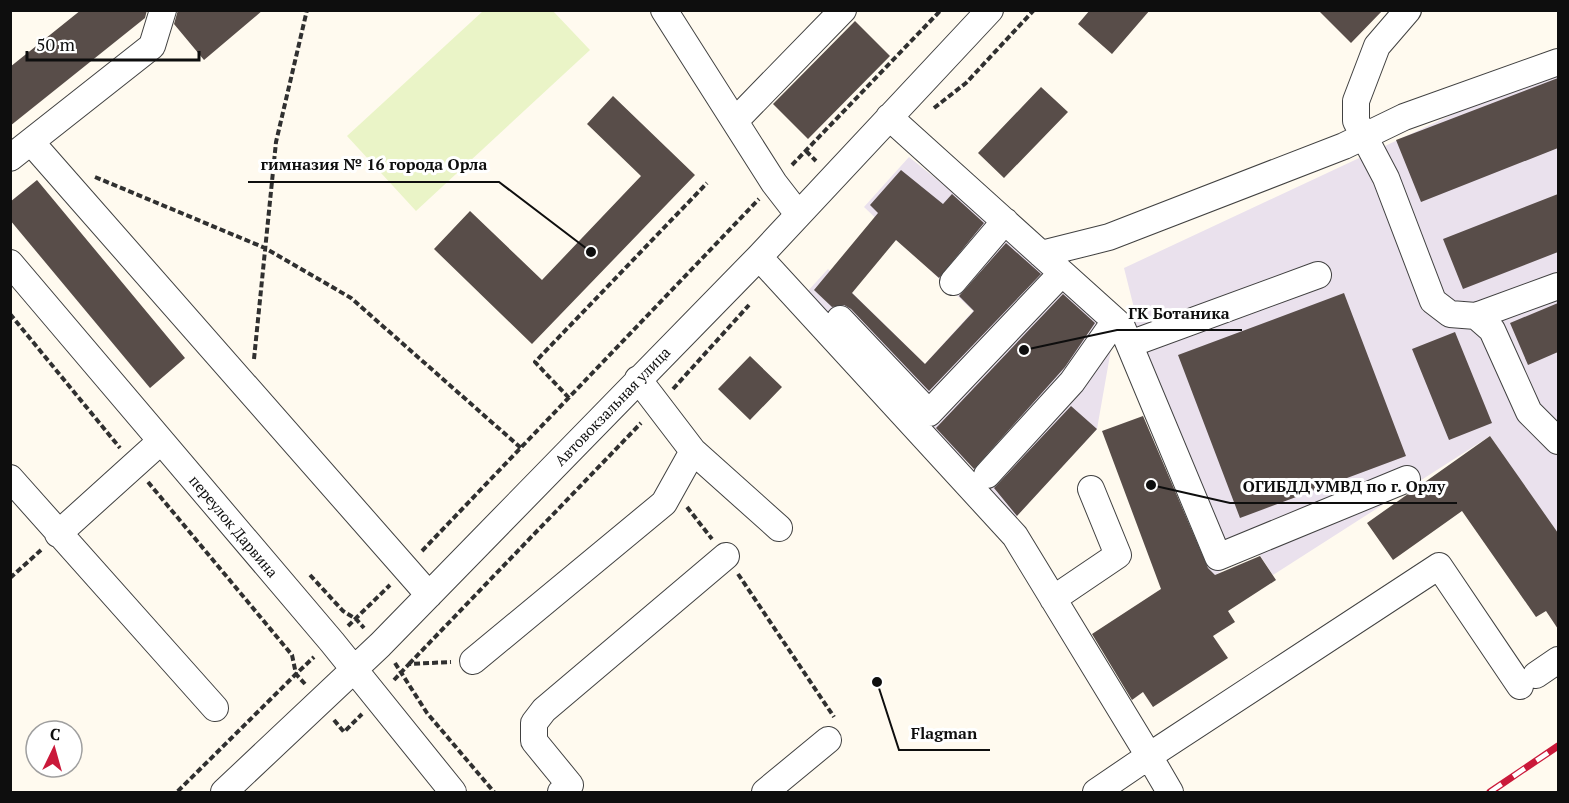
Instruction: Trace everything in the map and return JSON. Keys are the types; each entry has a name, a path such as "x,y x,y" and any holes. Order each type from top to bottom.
{"street":[{"path":"10,158 152,46 163,10"},
{"path":"664,10 798,214"},
{"path":"735,121 843,10"},
{"name":"Автовокзальная улица","path":"224,792 429,595 638,379 767,266 798,214 897,124 990,10"},
{"path":"1408,10 1377,46 1365,72 1356,101 1356,121 1386,178 1433,301 1450,314 1476,316 1558,286"},
{"path":"1041,254 1109,237 1363,137 1404,117 1558,62"},
{"path":"897,124 1122,327 1218,556 1407,479"},
{"path":"32,142 429,595"},
{"path":"953,282 1005,221"},
{"name":"переулок Дарвина","path":"10,263 354,669 453,792"},
{"path":"767,266 1015,536 1170,792"},
{"path":"829,308 929,413 1062,273"},
{"path":"1130,344 1318,275"},
{"path":"1476,316 1492,330 1529,412 1558,441"},
{"path":"987,475 1071,382 1115,321"},
{"path":"638,379 693,451 779,528"},
{"path":"58,534 161,441"},
{"path":"473,661 664,503 693,451"},
{"path":"10,478 215,708"},
{"path":"1053,599 1118,555 1091,489"},
{"path":"569,790 534,741 534,723 544,710 726,556"},
{"path":"1096,792 1438,566 1528,681 1558,660"},
{"path":"765,792 828,740"}],"path":[{"path":"251,393 276,142 307,10"},
{"path":"897,124 966,83 1034,10"},
{"path":"88,174 266,248 351,298 521,448"},
{"path":"569,398 535,362 707,183"},
{"path":"409,664 658,405 767,266"},
{"path":"10,314 292,655 296,674 177,792"},
{"path":"672,488 726,556 835,715 828,740"},
{"path":"10,578 58,534"},
{"path":"402,672 427,713 494,792"}],"shaded area":[{"path":"1558,65 1558,534 1490,436 1273,575 1256,549 1206,581 1206,552 1154,412 1145,415 1113,338 1097,429 1015,518 991,494 971,466 934,431 806,293 828,269 925,364 973,311 864,207 909,157 1010,238 1112,336 1135,312 1124,268"}],"green space":[{"path":"483,11 553,11 590,50 416,211 347,136"}],"building":[{"path":"81,10 147,10 145,18 10,126 10,67"},
{"path":"178,10 263,10 204,60 174,24"},
{"path":"1090,10 1150,10 1112,54 1078,24"},
{"path":"1318,10 1383,10 1351,43"},
{"path":"855,21 890,56 808,139 773,104"},
{"path":"1558,78 1558,148 1421,202 1396,140"},
{"path":"1041,87 1068,112 1004,178 978,153"},
{"path":"613,96 695,175 532,344 434,249 470,211 542,280 641,176 587,124"},
{"path":"901,170 943,204 952,194 984,223 939,278 896,240 852,293 925,364 974,311 959,296 1006,243 1041,274 929,391 851,309 844,305 832,307 814,290 878,213 870,205"},
{"path":"37,180 185,358 150,388 10,220 10,202"},
{"path":"1558,194 1558,252 1463,289 1443,239"},
{"path":"1344,293 1406,456 1240,518 1178,355"},
{"path":"1063,294 1095,323 1065,367 974,469 936,428"},
{"path":"1558,303 1558,352 1528,365 1510,323"},
{"path":"1455,332 1492,423 1449,440 1412,349"},
{"path":"750,356 782,387 750,420 718,389"},
{"path":"1071,406 1097,429 1017,516 994,488"},
{"path":"1143,416 1208,568 1215,575 1260,556 1276,580 1228,611 1235,622 1213,636 1228,658 1153,707 1143,692 1132,700 1092,634 1161,589 1102,431"},
{"path":"1490,436 1558,533 1558,629 1546,611 1536,617 1462,511 1393,560 1367,523"}],"railway":[{"path":"1490,792 1558,746"}],"place":[{"name":"гимназия № 16 города Орла","path":"591,252"},
{"name":"ГК Ботаника","path":"1024,350"},
{"name":"ОГИБДД УМВД по г. Орлу","path":"1151,485"},
{"name":"Flagman","path":"877,682"}]}
